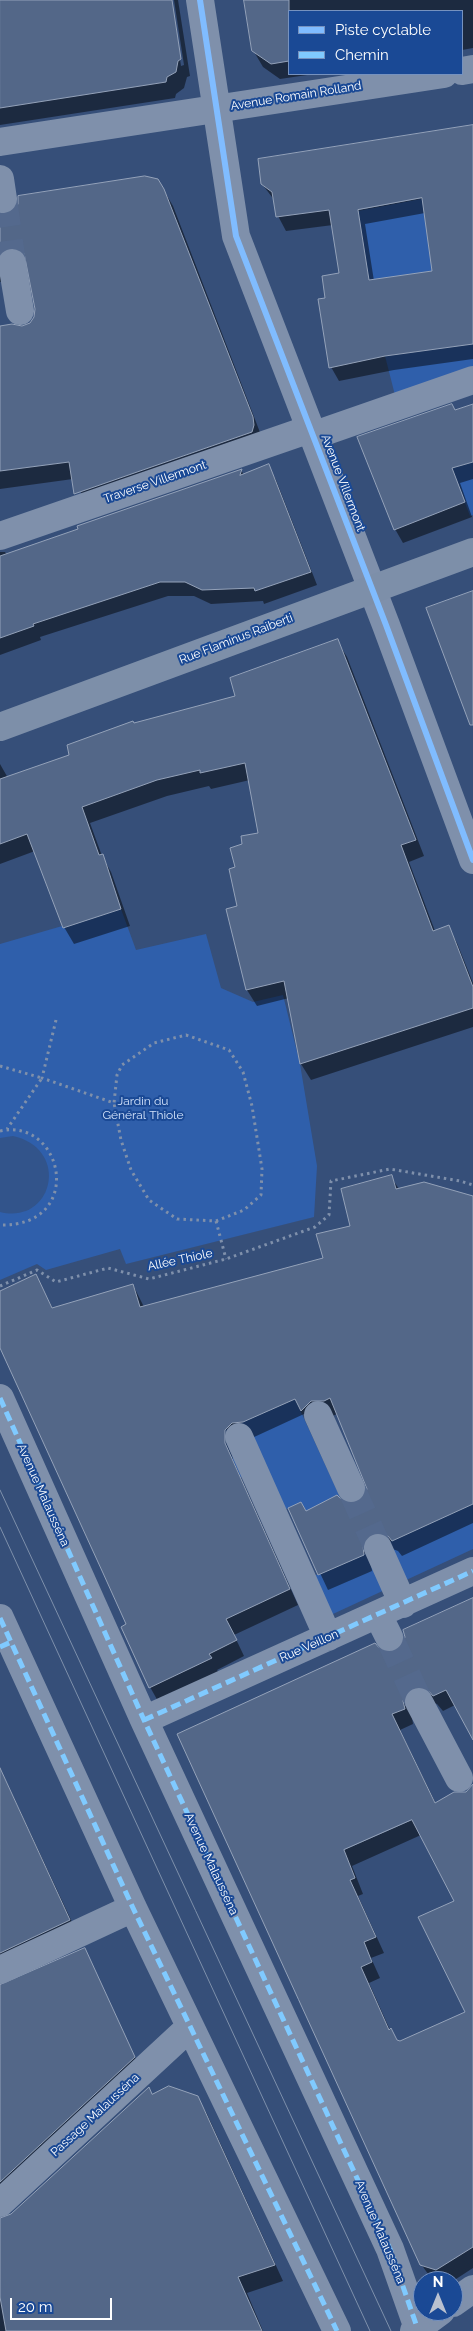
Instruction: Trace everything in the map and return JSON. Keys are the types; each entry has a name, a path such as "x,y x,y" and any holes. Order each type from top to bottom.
{"main road":[{"name":"Rue Flaminus Raiberti","path":"0,727 371,588 473,552"}],"street":[{"name":"Avenue Villermont","path":"200,0 236,236 473,860"},
{"name":"Avenue Romain Rolland","path":"0,142 437,75"},
{"path":"12,263 20,311"},
{"name":"Traverse Villermont","path":"0,536 473,380"},
{"name":"Avenue Malausséna","path":"0,1398 144,1720 390,2249 417,2330"},
{"path":"318,1415 351,1488"},
{"path":"239,1437 328,1637"},
{"path":"378,1548 403,1604"},
{"name":"Rue Veillon","path":"144,1720 328,1637 383,1626 403,1604 473,1571"},
{"path":"0,1618 5,1644 337,2331"},
{"path":"419,1702 459,1778"},
{"path":"0,1970 132,1908"},
{"name":"Passage Malausséna","path":"0,2203 190,2027"},
{"path":"417,2330 428,2321"}],"path":[{"path":"7,1129 42,1078 56,1020"},
{"path":"186,1035 229,1050 243,1072 252,1106 262,1169 261,1195 244,1210 216,1221 176,1219 149,1200 131,1170 121,1140 114,1103 117,1075 122,1064 154,1043 186,1035"},
{"path":"0,1066 42,1078 114,1103"},
{"path":"0,1131 7,1129 23,1131 38,1139 52,1158 57,1181 53,1197 45,1211 32,1220 16,1226 0,1225"},
{"path":"216,1221 226,1259"}],"green space":[{"path":"447,194 424,210 437,290 366,281 367,269 358,211"},
{"path":"473,344 473,371 396,399 385,356"},
{"path":"473,462 473,515 470,516 452,468"},
{"name":"Jardin du Général Thiole","path":"121,909 136,950 206,934 221,988 253,1002 283,995 300,1064 317,1166 314,1217 126,1264 120,1249 46,1270 37,1264 0,1280 0,944"},
{"path":"295,1399 341,1499 307,1513 301,1502 280,1512 245,1476 237,1479 218,1433"},
{"path":"473,1504 473,1549 320,1620 303,1581"}],"shaded area":[{"path":"13,1136 31,1144 43,1155 48,1169 48,1184 43,1197 33,1207 18,1213 0,1212 0,1138"}],"building":[{"path":"0,0 172,0 181,59 178,61 176,72 167,77 166,82 0,108"},
{"path":"244,0 289,0 288,61 271,64 252,51"},
{"path":"473,125 473,344 385,356 329,368 318,299 325,298 322,276 339,273 329,210 276,217 272,192 261,184 258,159","holes":["422,198 432,271 369,280 358,210"]},
{"path":"145,176 158,179 164,189 253,417 254,425 252,432 74,494 69,462 0,471 0,326 12,324 22,326 30,323 34,317 35,309 24,253 18,249 10,248 0,254 0,214 13,211 18,204 18,196"},
{"path":"452,404 455,410 473,404 473,462 452,468 465,502 394,530 357,437"},
{"path":"269,464 311,572 255,591 254,588 202,590 185,582 160,582 33,624 34,626 0,638 0,556 78,529 77,526 242,469 240,475"},
{"path":"473,591 473,725 470,725 426,608"},
{"path":"338,639 416,840 401,845 433,931 449,925 473,987 473,1008 300,1064 284,981 246,990 226,909 237,906 229,869 235,867 230,848 242,844 241,836 258,833 245,763 200,773 200,770 157,780 82,807 99,855 103,854 121,909 63,928 27,834 0,844 0,779 69,755 67,745 133,721 134,723 235,696 230,678"},
{"path":"392,1175 396,1189 424,1182 473,1196 473,1504 392,1541 388,1536 380,1533 371,1534 365,1539 363,1546 364,1555 318,1575 288,1508 301,1502 306,1511 337,1495 349,1503 357,1502 363,1497 367,1489 330,1398 324,1401 311,1401 301,1411 295,1399 243,1422 232,1423 225,1430 225,1443 290,1589 226,1619 237,1640 209,1654 212,1658 149,1688 121,1627 126,1624 0,1348 0,1291 36,1274 52,1308 133,1284 140,1307 323,1258 316,1234 350,1226 341,1189"},
{"path":"473,1598 473,1740 446,1690 433,1696 427,1689 420,1686 412,1688 406,1694 403,1701 405,1709 392,1714 435,1803 454,1792 466,1792 473,1784 473,2247 436,2270 420,2265 177,1734 375,1643 381,1650 389,1653 396,1651 402,1645 405,1637 403,1630","holes":["412,1820 454,1901 418,1917 465,2012 400,2041 397,2040 391,2028 389,2030 361,1967 372,1962 364,1942 376,1937 350,1880 355,1878 344,1850"]},
{"path":"0,1768 70,1920 0,1953"},
{"path":"85,1948 135,2057 0,2182 0,1985"},
{"path":"169,2086 198,2096 275,2265 238,2277 262,2331 6,2331 0,2297 0,2218 11,2214 149,2087 152,2094"}],"tunnel":[{"path":"3,199 12,263"},
{"path":"351,1488 378,1548"},
{"path":"389,1637 419,1702"}],"tram line":[{"path":"0,1490 391,2331"},
{"path":"0,1527 370,2331"}],"marked path":[{"path":"0,1398 144,1720 390,2249 417,2327"},
{"path":"144,1720 473,1571"},
{"path":"0,1618 133,1908 337,2331"},
{"path":"0,1647 11,1642"}],"cycle path":[{"path":"200,0 236,236 386,625 473,860"}]}
